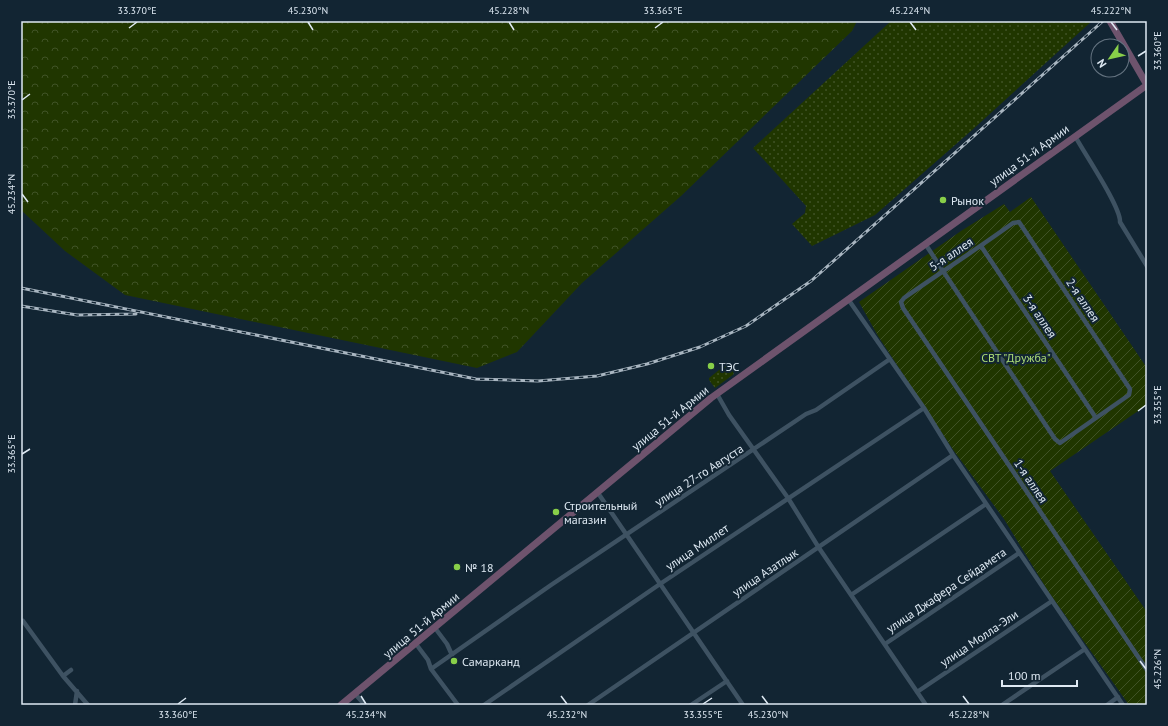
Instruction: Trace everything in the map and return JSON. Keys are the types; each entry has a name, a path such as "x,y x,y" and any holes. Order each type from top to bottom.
{"main road":[{"path":"1110,21 1147,85"},
{"name":"улица 51-й Армии","path":"341,705 717,394 1147,85"}],"street":[{"path":"1075,136 1113,201 1120,218 1120,222 1147,266"},
{"name":"2-я аллея","path":"1013,223 1019,222 1022,226 1130,389 1128,395 1096,418"},
{"name":"5-я аллея","path":"901,302 904,298 1013,223"},
{"path":"926,245 1054,439 1060,443 1096,418"},
{"name":"3-я аллея","path":"981,246 1096,418"},
{"path":"848,299 924,408 953,455 1123,705"},
{"name":"1-я аллея","path":"901,302 907,315 1147,670"},
{"name":"улица 27-го Августа","path":"431,669 626,534 806,414 816,410 890,359"},
{"path":"717,394 729,415 788,498 819,548 926,705"},
{"name":"улица Миллет","path":"484,705 660,584 924,408"},
{"name":"улица Азатлык","path":"588,705 953,455"},
{"path":"598,493 743,705"},
{"path":"851,595 986,504"},
{"name":"улица Джафера Сейдамета","path":"884,644 1019,553"},
{"name":"улица Молла-Эли","path":"918,692 1052,601"},
{"path":"23,621 63,676 88,705"},
{"path":"435,628 447,644 452,655"},
{"path":"416,644 428,660 431,669 458,705"},
{"path":"1002,705 1085,649"},
{"path":"63,676 71,670"},
{"path":"692,705 727,681"},
{"path":"75,705 77,692"},
{"path":"355,694 365,705"},
{"path":"1107,705 1118,697"}],"green space":[{"path":"21,21 857,21 852,31 681,196 582,283 517,352 477,368 125,295 65,251 21,210"},
{"path":"1092,21 971,131 875,215 812,246 792,224 805,213 806,206 753,148 890,22"},
{"name":"СВТ \"Дружба\"","path":"1031,197 1147,368 1147,405 1050,471 1147,612 1147,705 1129,705 1048,591 1004,519 954,451 878,336 859,302 961,231 1004,204 1010,212"},
{"path":"724,366 732,369 734,374 715,388 709,378"}],"railway":[{"path":"21,288 476,379 538,381 597,376 647,364 700,347 746,326 811,281 1103,21"},
{"path":"21,306 77,315 136,314"}],"place":[{"name":"Рынок","path":"943,200"},
{"name":"ТЭС","path":"711,366"},
{"name":"Строительный магазин","path":"556,512"},
{"name":"№ 18","path":"457,567"},
{"name":"Самарканд","path":"454,661"}]}
